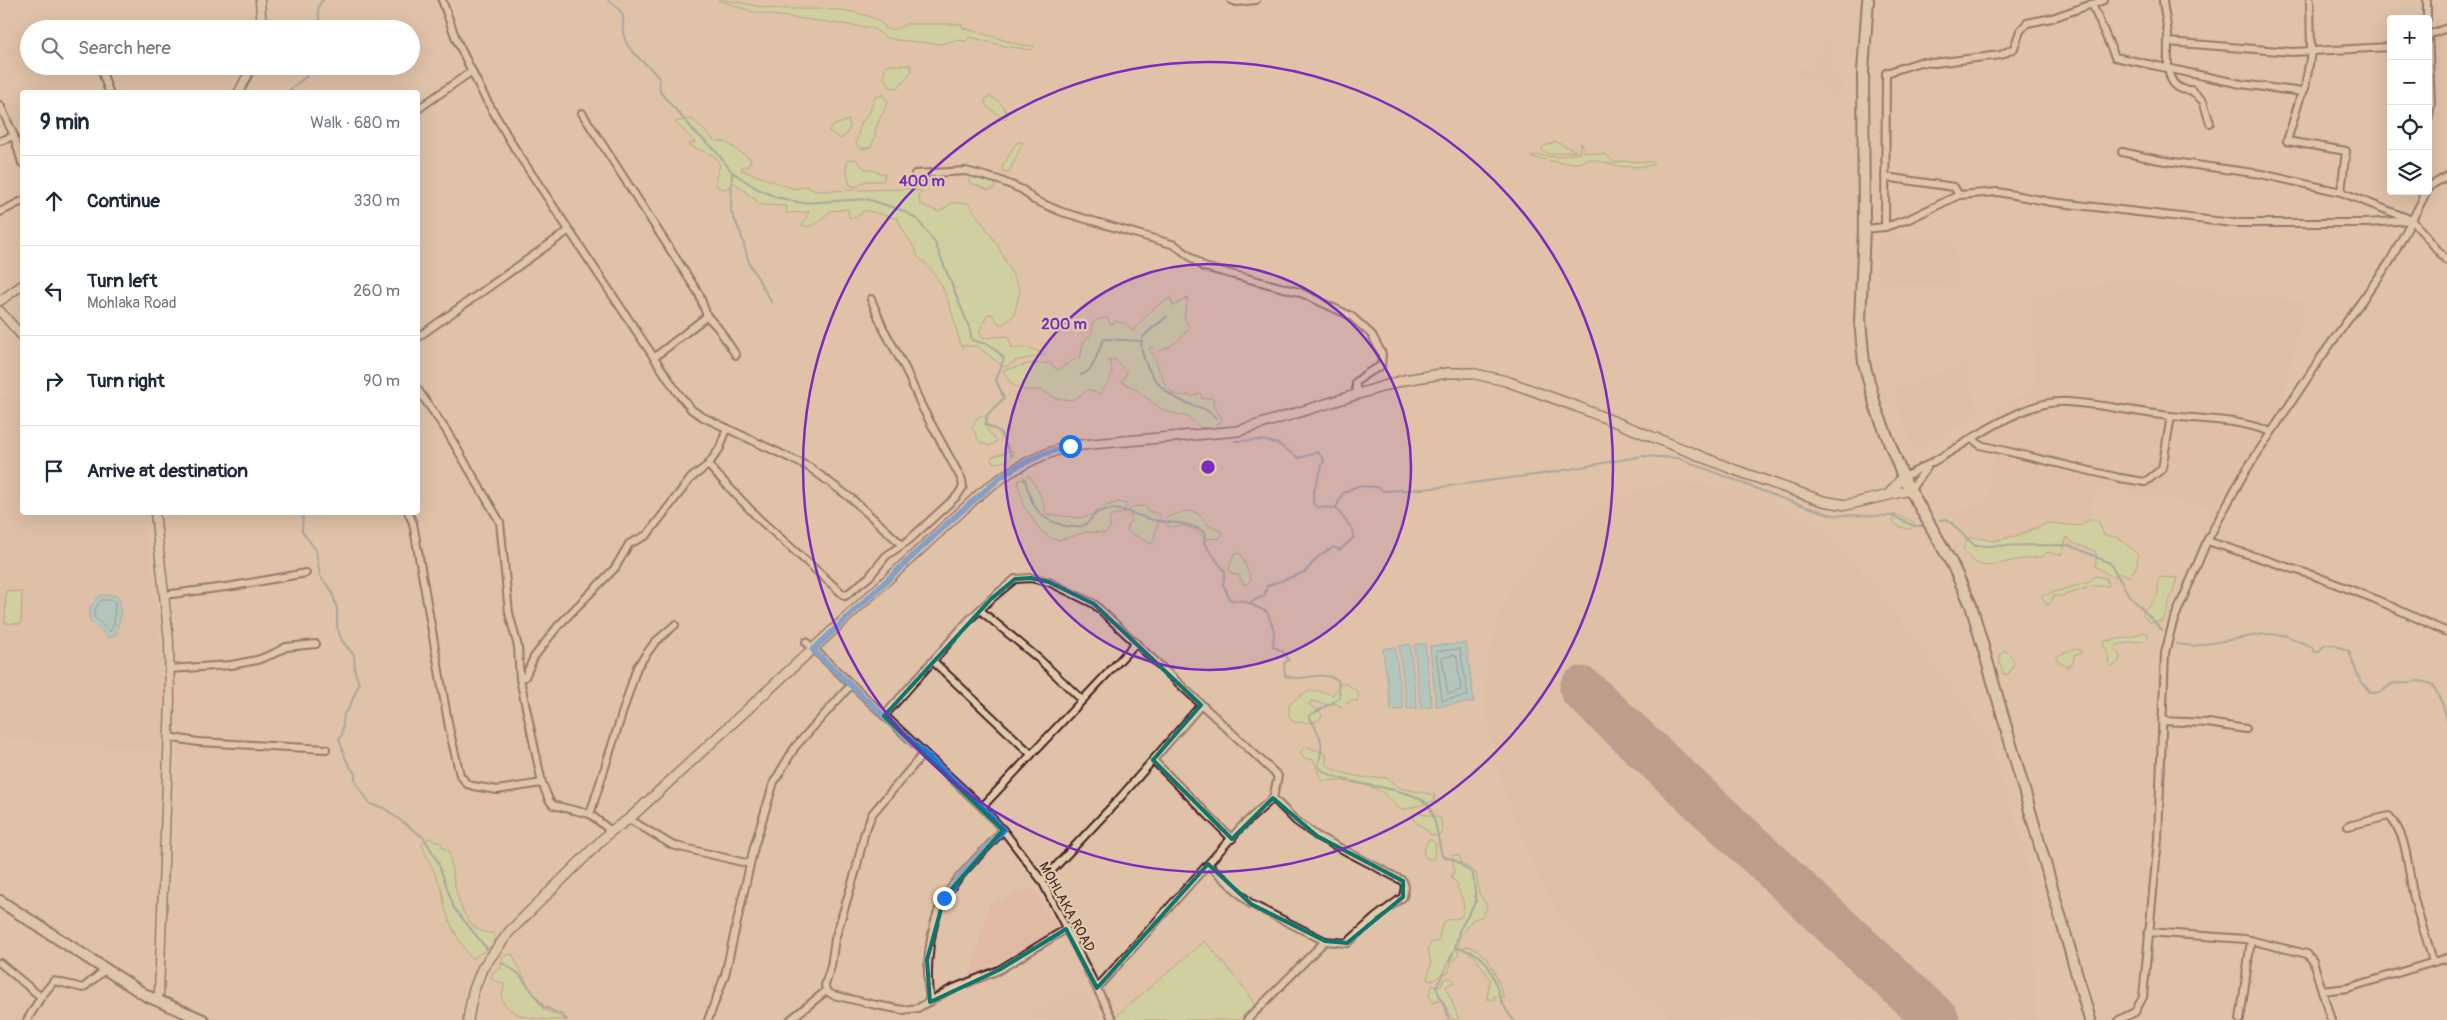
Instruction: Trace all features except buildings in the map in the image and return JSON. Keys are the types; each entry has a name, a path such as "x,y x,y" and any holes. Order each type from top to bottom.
{"main road":[{"path":"1868,0 1863,71 1864,230 1860,321 1864,363 1876,408 1904,477 1952,564 1971,605 2090,1020"},
{"path":"468,1020 473,992 482,969 509,932 610,831 629,819 944,527 1001,477 1016,467 1044,454 1070,446 1238,431 1404,380 1447,373 1471,373 1506,381 1578,407 1735,470 1823,501 1846,505 1910,490"},
{"path":"1888,495 1904,477"},
{"path":"0,900 156,1000 203,1020"}],"street":[{"path":"260,0 261,20"},
{"path":"442,0 456,39 515,149 677,392 692,410 809,467 852,499 901,544"},
{"path":"1231,0 1237,2 1256,0"},
{"path":"1885,228 1886,73 1920,62 1934,63 2001,55 2014,48 2020,30 2026,23 2052,18 2104,0"},
{"path":"2163,0 2168,42 2169,76 2176,87 2182,90 2191,90 2203,101 2210,123"},
{"path":"2310,0 2311,52 2303,92 2287,141 2346,151 2341,192"},
{"path":"2427,0 2427,15"},
{"path":"2092,4 2115,57 2241,84 2303,92"},
{"path":"2432,33 2447,28"},
{"path":"2168,42 2311,52 2387,47"},
{"path":"2429,60 2432,105"},
{"path":"420,108 472,71"},
{"path":"103,75 108,90"},
{"path":"240,90 248,75"},
{"path":"0,105 14,136 20,156"},
{"path":"582,113 700,294 707,316 718,328 736,355"},
{"path":"0,141 14,136"},
{"path":"2122,152 2159,160 2260,174 2341,192 2412,220 2447,260"},
{"path":"915,174 966,171 999,180 1023,190 1034,200 1062,212 1175,246 1204,266 1299,292 1351,316 1372,335 1382,354 1382,366 1366,374 1356,382 1356,388 1361,392"},
{"path":"2432,184 2447,176"},
{"path":"1884,177 1954,187 1958,195"},
{"path":"1864,230 1885,228 1909,219 1958,195 1998,192 2071,205 2233,223 2366,223 2412,220"},
{"path":"2119,1020 2135,1012 2143,997 2158,838 2165,653 2174,622 2208,541 2243,475 2388,263 2424,195"},
{"path":"0,212 20,202"},
{"path":"420,335 465,301 568,231"},
{"path":"0,301 20,286"},
{"path":"708,465 786,544 845,596 869,576 886,556 909,540 957,496 963,487 962,480 923,409 905,368 883,328 871,299"},
{"path":"0,311 20,334"},
{"path":"654,356 707,316"},
{"path":"420,393 446,430 500,522 509,613 518,647 520,679 542,783 553,805 590,814 610,831"},
{"path":"1904,477 1928,467 1972,438 2017,414 2045,403 2068,402 2254,425 2271,432"},
{"path":"1972,438 1980,445 2072,468 2145,482 2162,469 2171,416"},
{"path":"520,679 525,677 534,657 558,626 615,568 629,544 648,535 691,478 708,465 720,448 727,428"},
{"path":"1910,490 1928,467"},
{"path":"155,515 170,640 163,925 159,993 156,1000"},
{"path":"409,515 450,733 460,775 467,784 497,790 542,783"},
{"path":"935,516 944,527"},
{"path":"2208,541 2324,579 2375,599 2447,632"},
{"path":"164,595 233,586 306,573"},
{"path":"884,716 980,610 1015,579 1031,578 1049,582 1094,604 1278,776 1273,798 1232,838 1097,988"},
{"path":"980,610 1039,659 1082,700"},
{"path":"590,814 637,667 655,642 675,625"},
{"name":"MOHLAKA ROAD","path":"806,642 982,807 1003,830 1042,881 1113,1020"},
{"path":"982,807 1136,643"},
{"path":"169,669 231,665 265,657 286,646 316,644"},
{"path":"934,662 1031,754"},
{"path":"708,1020 725,975 750,864 768,797 782,766 810,728 851,685"},
{"path":"1042,881 1201,705"},
{"path":"2162,721 2208,723 2246,729"},
{"path":"168,737 198,742 326,749"},
{"path":"924,753 872,814 864,835 856,870 835,939 831,966 824,985 826,991 833,995 903,1010 918,1008 949,990 999,970 1066,929"},
{"path":"1153,760 1232,838"},
{"path":"1208,864 1251,904 1325,941 1347,943 1376,917 1403,897 1405,887 1403,880 1317,836 1296,821 1273,798"},
{"path":"2348,826 2383,816 2389,816 2394,821 2401,834 2414,901 2433,962"},
{"path":"629,819 672,845 750,864"},
{"path":"930,1002 928,960 936,920 944,898 963,873 1003,830"},
{"path":"2148,932 2251,940 2307,954 2313,961 2331,1020"},
{"path":"2240,1020 2251,940"},
{"path":"1247,1020 1325,941"},
{"path":"2322,992 2348,988 2447,958"},
{"path":"0,963 42,997"},
{"path":"27,1020 54,981 84,988 106,969"},
{"path":"790,1020 826,991"}],"highlighted area":[{"path":"1031,578 1049,582 1094,604 1201,705 1153,760 1232,839 1273,798 1317,836 1403,881 1403,897 1347,943 1325,941 1251,904 1208,864 1097,988 1066,929 999,970 930,1002 927,960 944,898 1003,830 884,716 991,599 1015,579"}],"shaded area":[{"path":"1827,41 1834,43 1828,74 1845,78 1842,89 1838,89 1836,100 1830,98 1831,91 1818,81 1798,74 1800,67 1814,71 1817,63 1813,62 1815,56 1824,55"},
{"path":"1880,236 1954,242 1958,283 1956,287 1878,282 1877,241"},
{"path":"2127,279 2305,302 2278,414 2215,507 2096,486 2081,541 2035,539 1971,542 1947,511 1987,506 1994,461 1996,409 2037,388 2030,298"},
{"path":"1965,363 1978,416 1917,448 1913,444 1903,422 1895,390"},
{"path":"0,395 20,399 20,515 144,515 165,691 160,750 0,738"},
{"path":"1665,483 1732,487 1761,493 1780,506 1811,522 1839,544 1912,634 1989,740 2024,848 2034,935 2035,1020 1673,1020 1603,963 1562,919 1534,868 1494,760 1488,721 1485,678 1496,625 1512,587 1559,532 1605,501"},
{"path":"1033,887 1055,927 1053,933 970,976 990,904"},
{"path":"1082,987 1100,1020 1020,1020"}],"green space":[{"path":"718,0 768,8 845,11 874,18 885,26 885,29 895,29 905,24 961,24 963,28 1021,45 1034,46 1032,50 1005,46 970,37 966,41 955,40 940,44 896,40 885,37 873,28 757,13"},
{"path":"910,65 912,71 897,88 890,87 884,77 885,66"},
{"path":"883,95 888,102 876,127 874,140 871,147 861,149 856,143 861,123 869,114 875,97"},
{"path":"989,96 1003,106 1007,115 1005,119 986,106 985,100"},
{"path":"692,119 715,141 725,142 751,159 748,166 743,166 741,170 794,189 807,186 815,191 909,189 923,192 918,195 920,204 939,212 952,203 968,203 997,244 1020,290 1014,315 1005,323 999,324 992,314 988,314 979,331 984,338 1008,336 1012,348 1029,348 1047,355 1018,360 1004,367 977,346 961,346 951,309 942,286 928,265 918,257 898,219 865,210 856,218 849,218 848,209 830,211 814,225 802,226 809,212 786,213 787,206 762,205 733,182 726,189 717,187 716,178 720,165 715,156 688,145 695,142 675,122"},
{"path":"848,120 850,126 847,134 841,139 828,131 833,126"},
{"path":"1023,142 1009,172 1003,171 1002,166 1017,143"},
{"path":"1556,142 1576,151 1550,154 1541,150 1544,146"},
{"path":"1581,143 1584,146 1584,152 1606,155 1615,163 1622,161 1653,162 1653,165 1619,166 1590,159 1578,163 1563,163 1531,157 1536,155 1556,157 1579,153"},
{"path":"855,159 864,168 885,174 883,181 865,181 856,187 850,185 846,169 848,160"},
{"path":"974,175 995,183 995,188 988,190 969,182 969,177"},
{"path":"1170,298 1173,306 1188,298 1184,317 1189,327 1176,342 1168,347 1159,351 1151,346 1149,349 1163,380 1172,393 1179,396 1189,395 1191,397 1200,393 1202,399 1213,398 1213,405 1222,419 1214,429 1200,427 1186,416 1162,409 1122,382 1127,372 1115,359 1109,360 1112,374 1106,386 1099,394 1088,389 1074,400 1055,398 1041,390 1023,390 1010,383 1003,370 1029,364 1050,363 1057,370 1081,356 1083,343 1092,333 1092,324 1097,320 1107,318 1111,325 1116,322 1125,323 1133,331 1154,308"},
{"path":"984,415 987,421 987,430 997,441 989,446 980,442 972,428 978,417"},
{"path":"1013,450 1014,454 1009,460 996,463 991,461 992,457"},
{"path":"1029,475 1042,499 1046,514 1080,518 1092,515 1100,508 1118,502 1127,504 1123,513 1112,515 1109,520 1110,527 1106,533 1086,532 1060,540 1052,539 1041,531 1024,506 1018,484 1019,480 1026,479"},
{"path":"1147,506 1148,511 1159,514 1161,517 1157,523 1152,544 1128,532 1127,526 1132,519 1129,510 1132,507"},
{"path":"1191,511 1199,514 1208,525 1222,532 1220,538 1205,539 1193,529 1185,526 1169,527 1164,522 1166,518"},
{"path":"1894,514 1914,522 1914,526 1910,529 1900,527 1893,522"},
{"path":"2089,520 2098,520 2104,535 2119,538 2138,555 2137,565 2130,576 2117,573 2114,578 2095,566 2097,556 2095,551 2073,543 2067,537 2061,555 2047,552 2042,557 1987,566 1973,561 1963,549 1968,539 1973,537 1994,541 2016,536 2048,523 2080,526"},
{"path":"1235,553 1241,554 1251,580 1247,584 1243,584 1239,575 1232,574 1229,569"},
{"path":"2095,576 2106,578 2109,586 2092,586 2062,596 2054,596 2048,606 2041,596 2090,582"},
{"path":"2161,577 2177,578 2163,621 2150,622 2143,616 2143,610 2150,606 2158,595 2158,581"},
{"path":"6,591 22,592 21,624 5,623"},
{"path":"2143,632 2148,634 2148,638 2145,641 2117,645 2115,650 2120,654 2120,660 2112,667 2108,662 2109,656 2103,644 2105,641 2132,637"},
{"path":"2073,649 2080,650 2082,653 2074,655 2073,663 2067,667 2057,660 2057,656"},
{"path":"2005,650 2012,657 2014,664 2008,675 2003,674 2000,662 2002,653"},
{"path":"1339,684 1347,684 1358,692 1358,701 1351,700 1343,707 1334,703 1329,705 1311,701 1309,705 1320,711 1322,716 1313,722 1293,722 1289,716 1289,705 1295,700 1310,691 1320,691 1333,695"},
{"path":"1308,747 1326,754 1326,765 1336,770 1359,777 1387,778 1399,788 1435,795 1434,801 1402,810 1382,792 1370,786 1344,781 1321,781 1314,760 1303,758 1301,751"},
{"path":"1417,813 1441,818 1442,833 1436,836 1429,834 1427,830 1414,821"},
{"path":"429,838 442,844 444,849 449,850 459,902 465,915 472,925 482,931 494,933 493,945 472,959 457,936 448,917 441,888 422,843"},
{"path":"1428,840 1432,840 1436,844 1433,860 1426,858 1423,853"},
{"path":"1452,856 1460,857 1461,863 1476,873 1479,893 1487,906 1483,916 1472,920 1461,934 1458,943 1458,956 1452,960 1448,973 1440,975 1435,980 1427,980 1431,964 1428,948 1431,943 1438,941 1442,926 1446,920 1460,918 1464,906 1457,887 1459,885 1451,878 1454,871"},
{"path":"1205,941 1246,990 1254,1005 1239,1020 1119,1020 1116,1016"},
{"path":"1468,946 1483,955 1488,961 1504,997 1495,996 1494,999 1487,999 1490,979 1476,958 1463,949"},
{"path":"512,954 527,984 543,1009 567,1020 528,1017 512,1011 506,1006 502,999 504,984 491,979 492,973 501,968 503,956"},
{"path":"1450,978 1454,980 1453,983 1447,985 1446,988 1459,1020 1453,1020 1442,1000 1432,1003 1429,994 1433,985 1441,986 1444,979"}],"water":[{"path":"100,595 119,597 121,615 115,636 108,638 89,619 90,607"},
{"path":"1466,643 1474,702 1436,706 1430,646"},
{"path":"1410,644 1417,708 1407,709 1399,646"},
{"path":"1425,644 1432,707 1421,708 1414,645"},
{"path":"1395,647 1403,709 1391,710 1383,649"}],"waterway":[{"path":"320,20 318,10 323,0"},
{"path":"608,0 623,15 623,33 628,45 659,78 660,92 696,133 715,150 732,172 756,188 776,197 802,203 867,199 904,211 918,220 935,243 969,327 972,340 990,345 1004,358 996,380 1004,398 988,414 985,424 1000,432 1012,456"},
{"path":"289,90 308,75"},
{"path":"732,172 731,211 741,234 749,263 772,303"},
{"path":"1167,316 1144,336 1141,348 1147,366 1155,380 1171,395 1211,413 1216,418"},
{"path":"1081,375 1093,364 1104,339 1141,341"},
{"path":"1235,441 1263,440 1278,444 1299,458 1318,452 1324,460 1313,494 1313,503 1317,507 1336,508"},
{"path":"1252,604 1252,601 1264,596 1267,586 1305,572 1318,557 1333,547 1340,550 1353,538 1353,530 1336,508 1343,493 1357,486 1377,487 1384,491 1425,489 1542,474 1643,456 1678,458 1783,499 1832,515 1893,516 1914,526 1923,526"},
{"path":"1024,478 1037,510 1053,522 1067,526 1080,526 1088,523 1097,513 1111,509 1126,511 1153,520 1193,526 1199,529 1205,533 1204,543 1225,572 1223,584 1230,600 1244,601 1267,612 1274,630 1273,647 1282,651 1289,660 1284,663 1285,676 1292,678 1324,676 1338,680 1340,698 1309,716 1321,740 1318,766 1327,773 1341,778 1410,794 1422,800 1430,808 1442,856 1455,860 1473,874 1476,901 1459,931 1455,948 1471,951 1488,966 1506,1010 1514,1020"},
{"path":"303,515 302,531 316,550 320,576 332,591 337,609 337,627 342,641 354,655 355,672 359,684 348,710 344,713 342,735 339,739 346,760 355,774 355,781 370,804 384,808 424,838 438,862 454,908 487,949"},
{"path":"1940,520 1947,519 1975,546 2069,545 2110,563 2129,595 2162,630"},
{"path":"2176,644 2194,646 2264,634 2284,635 2312,647 2315,652 2319,652 2324,645 2334,645 2349,651 2360,681 2371,693 2381,692 2393,683 2421,681 2433,685 2443,705 2447,720"},
{"path":"1449,1020 1436,987 1455,949"},
{"path":"501,962 518,973 544,1007 562,1015 567,1020"}],"runway":[{"path":"1582,689 1937,1020"}],"route":[{"path":"944,898 963,873 1003,830 982,807 813,650 950,521 1001,477 1016,467 1044,454 1070,446"}]}
